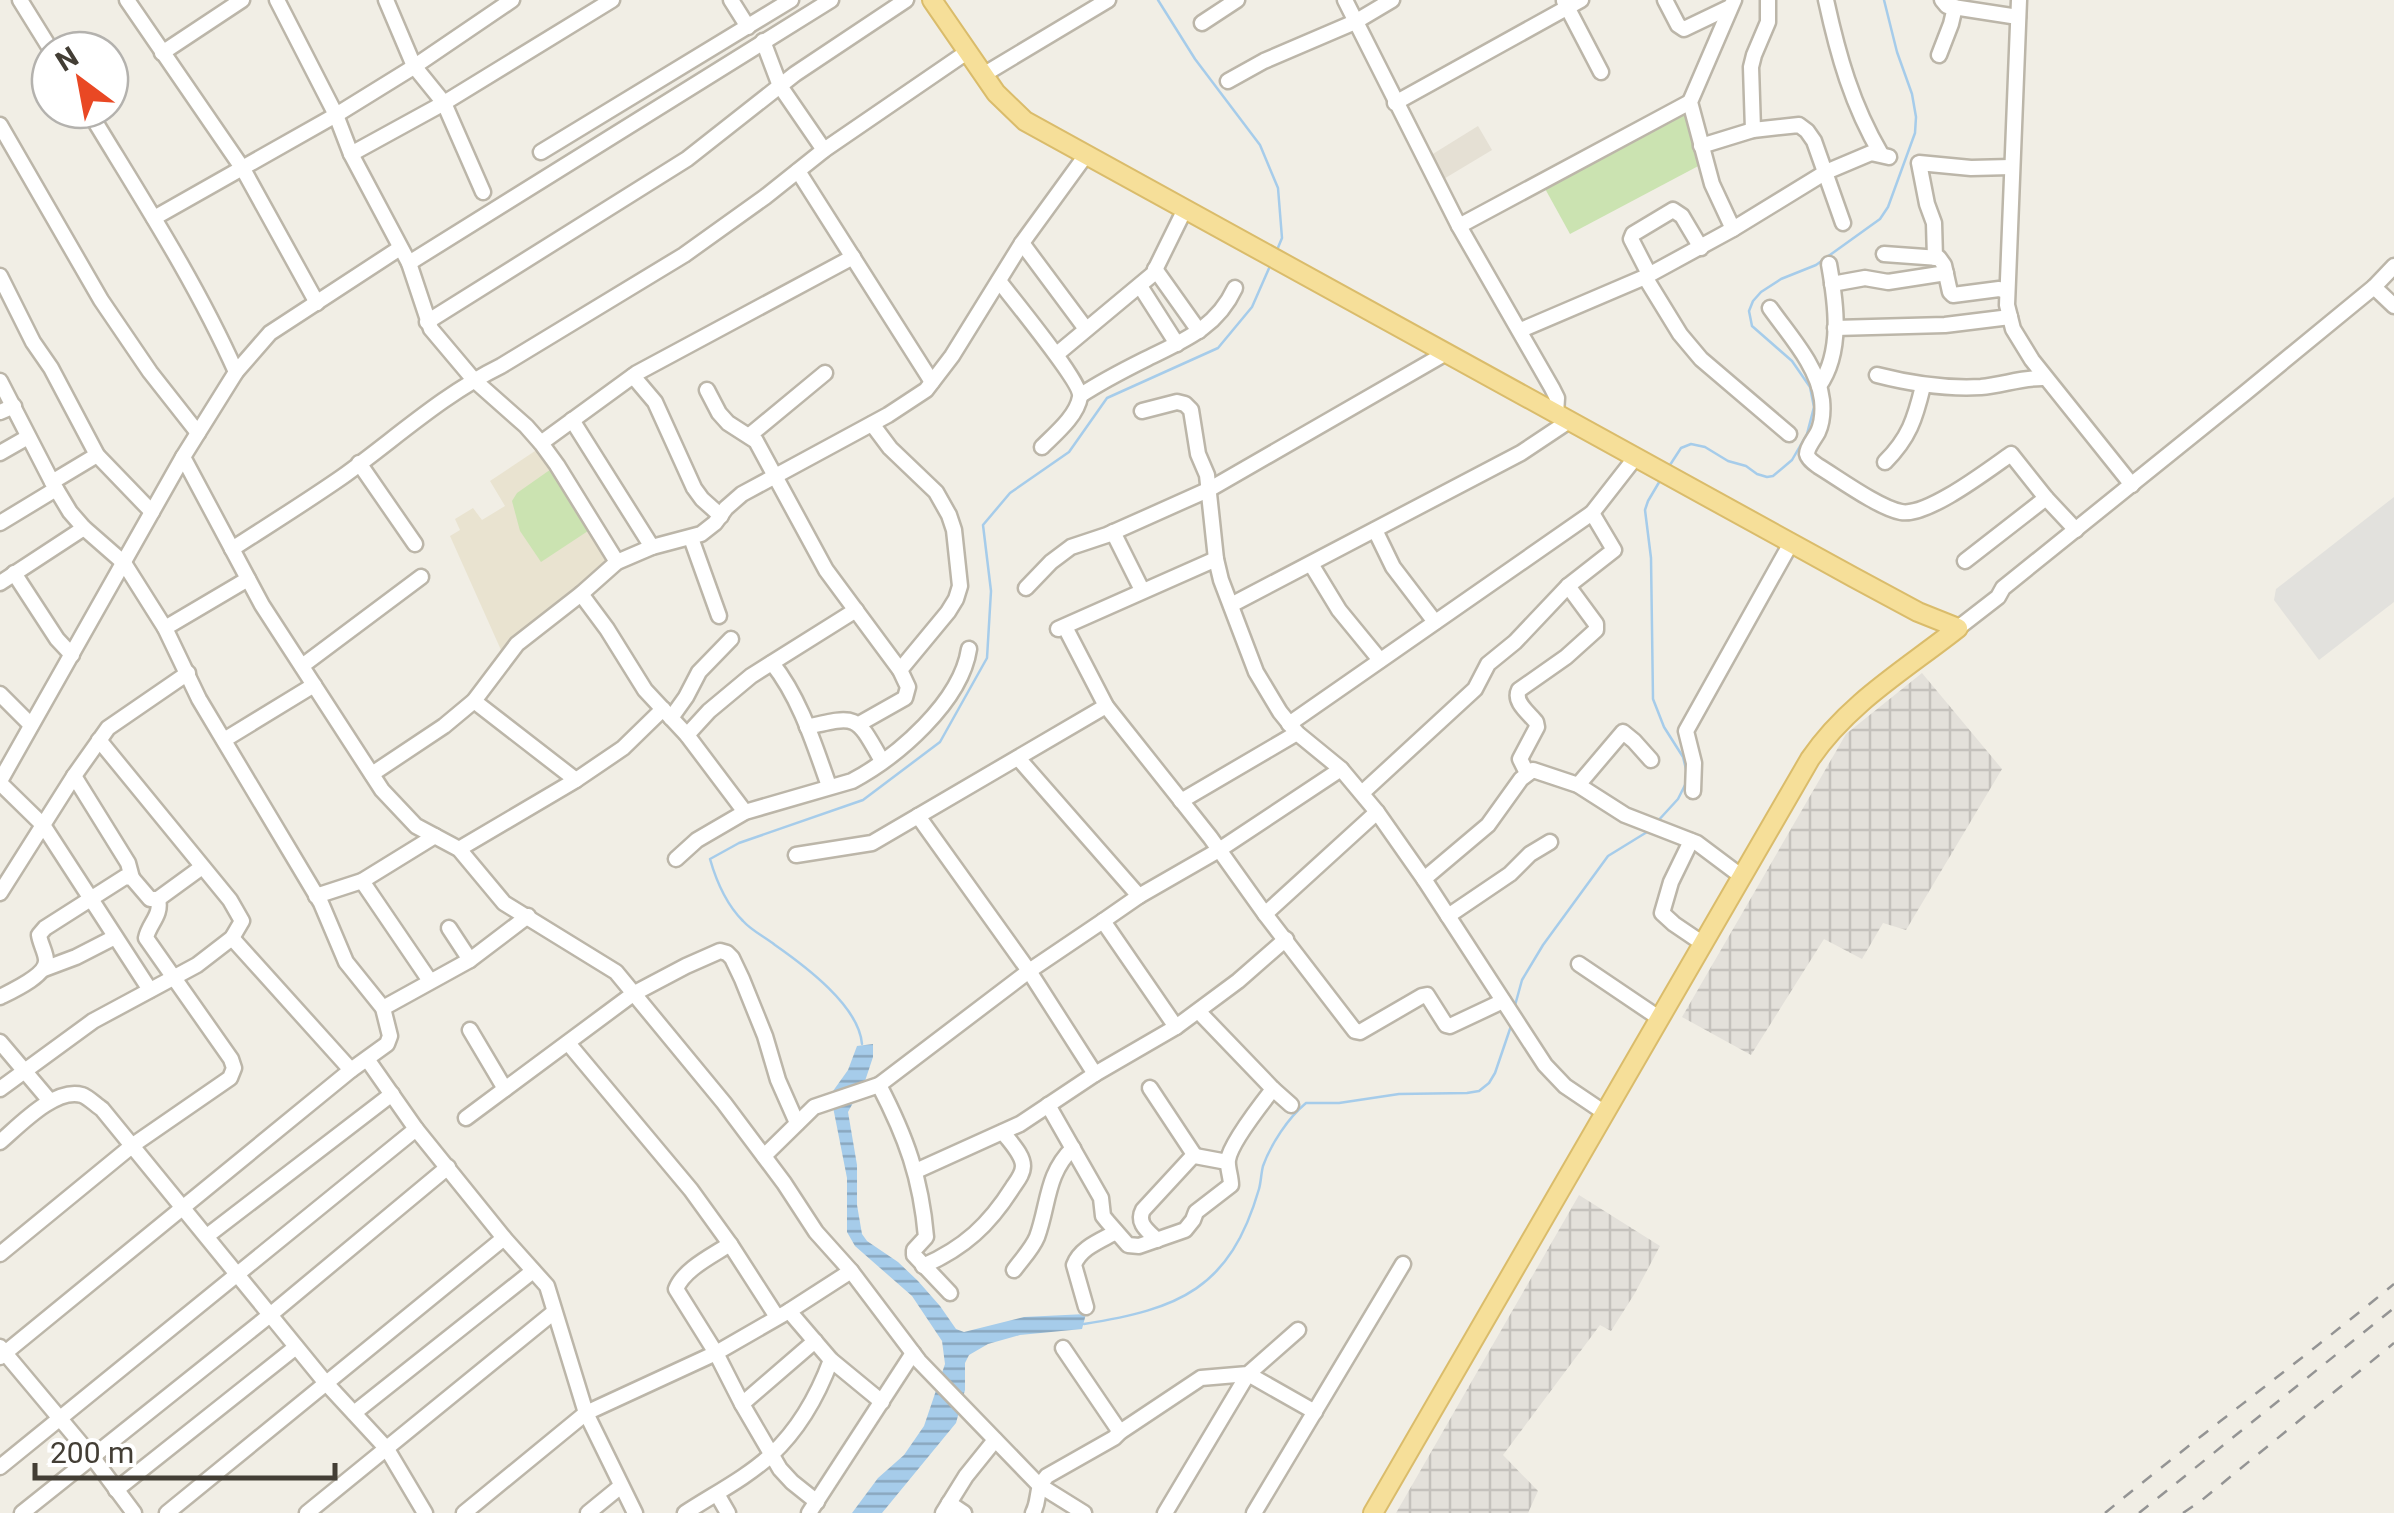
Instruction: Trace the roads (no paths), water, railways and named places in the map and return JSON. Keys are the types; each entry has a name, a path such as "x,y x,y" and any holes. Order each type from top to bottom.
{"main road":[{"path":"932,0 983,75 1017,116 1791,543 1944,620"},
{"path":"1915,658 1944,620"},
{"path":"1928,642 1944,620"},
{"path":"1374,1513 1820,744 1853,708 1929,651 1944,620"}],"street":[{"path":"20,0 39,30"},
{"path":"127,0 242,169 317,304"},
{"path":"162,53 225,4 242,0"},
{"path":"277,0 409,263 427,322 474,380 541,443 617,562"},
{"path":"386,0 414,66 444,103 483,192"},
{"path":"154,218 336,116 512,0"},
{"path":"351,154 444,103 612,0"},
{"path":"731,0 748,27"},
{"path":"541,152 791,0"},
{"path":"409,263 831,0"},
{"path":"427,322 687,158 780,86 906,0"},
{"path":"983,75 1108,0"},
{"path":"1202,23 1237,0"},
{"path":"1231,605 1521,453 1562,417 1557,398 1459,226 1345,0"},
{"path":"1228,81 1355,22 1392,0"},
{"path":"1666,0 1684,29 1732,3"},
{"path":"1752,130 1751,67 1768,22 1768,0"},
{"path":"1520,330 1647,276 1826,172 1861,156 1885,155 1856,106 1826,0"},
{"path":"2019,0 2006,292 2010,317 2020,343 2045,378 2132,485"},
{"path":"1396,103 1570,2 1601,72"},
{"path":"1732,3 1690,102 1714,192 1733,229"},
{"path":"1939,55 1951,24 1948,4 2018,17"},
{"path":"763,41 780,86 824,150"},
{"path":"232,550 474,380 684,255 824,150 967,52"},
{"path":"1459,226 1690,102"},
{"path":"0,125 101,300 198,433"},
{"path":"1701,146 1752,130 1799,125 1814,141 1843,222"},
{"path":"100,130 217,330 236,372"},
{"path":"372,774 474,701 517,644 617,562 652,547 691,538 709,528 742,494 872,424 926,390 952,356 1022,243 1086,154"},
{"path":"1936,258 1934,223 1920,163 2010,167"},
{"path":"798,171 932,382"},
{"path":"1057,354 1140,286 1155,269 1184,209"},
{"path":"1701,248 1682,216 1673,210 1631,238 1668,318 1692,350 1789,434"},
{"path":"1022,243 1086,329"},
{"path":"150,990 43,825 0,782 182,457 236,372 270,333 400,248"},
{"path":"1884,254 1942,261 1953,295 1999,289 2006,292"},
{"path":"541,443 633,376 852,257"},
{"path":"1818,386 1830,366 1835,328 1828,264"},
{"path":"1944,620 2004,588 2374,287 2394,266"},
{"path":"1155,269 1199,331"},
{"path":"1832,284 1865,278 1888,282 1946,273"},
{"path":"0,276 98,456 152,512"},
{"path":"999,280 1057,354 1081,395"},
{"path":"1140,286 1178,344"},
{"path":"2374,287 2392,308"},
{"path":"1042,447 1068,419 1081,395 1199,331 1227,306 1235,288"},
{"path":"1770,308 1794,341 1818,386 1822,417 1807,452 1818,466 1891,510 1905,514 1918,512 2011,454 2076,530"},
{"path":"1835,328 1945,325 2010,317"},
{"path":"1026,588 1071,547 1210,489 1446,353"},
{"path":"750,435 824,373"},
{"path":"1878,375 1923,386 1984,387 2045,378"},
{"path":"633,376 655,402 694,488 721,516"},
{"path":"0,381 7,409 28,437 70,512 124,562 165,628 199,699 316,896 346,962 383,1008 390,1036 377,1051 2,1352 134,1513"},
{"path":"1885,462 1908,436 1923,386"},
{"path":"707,390 720,414 756,440 826,570 900,670 908,687 904,698 858,724"},
{"path":"1142,411 1177,402 1191,410 1198,454 1208,475 1216,558 1256,672 1293,728 1341,770 1377,812 1545,1065 1564,1086 1605,1112"},
{"path":"572,420 652,547"},
{"path":"872,424 890,448 936,492 954,530 960,586 956,599 900,670"},
{"path":"0,452 28,437"},
{"path":"0,524 98,456"},
{"path":"182,457 248,579 382,790 416,826 459,849 504,902 616,972 724,1103 816,1232 916,1357 1039,1485 1084,1513"},
{"path":"1180,800 1293,728 1380,660 1592,512 1639,459"},
{"path":"359,463 415,544"},
{"path":"1965,561 2046,498"},
{"path":"1362,793 1475,689 1488,664 1515,642 1568,586 1614,550 1592,512"},
{"path":"0,583 84,528"},
{"path":"1375,530 1393,567 1435,622"},
{"path":"1113,532 1142,590"},
{"path":"691,538 719,616"},
{"path":"1693,791 1694,762 1686,731 1791,543"},
{"path":"1216,558 1061,628 1106,706 1355,1031 1360,1032 1422,996 1431,1000 1450,1026 1504,1002"},
{"path":"1310,564 1380,660"},
{"path":"14,574 72,655"},
{"path":"302,666 420,576"},
{"path":"165,628 248,579"},
{"path":"1527,772 1520,760 1537,727 1516,694 1596,630 1596,624 1568,586"},
{"path":"581,594 608,629 645,690 687,735 745,812"},
{"path":"687,735 751,676 856,610"},
{"path":"459,849 624,748 686,697 699,672 730,639"},
{"path":"676,859 697,840 745,812 852,781 882,761 936,713 966,666 968,649"},
{"path":"772,663 807,727 830,786"},
{"path":"0,893 108,728 188,673"},
{"path":"224,740 314,684"},
{"path":"0,694 31,725"},
{"path":"474,701 576,780"},
{"path":"796,855 872,844 1106,706"},
{"path":"807,727 852,720 882,761"},
{"path":"1578,786 1623,732 1651,760"},
{"path":"0,1089 93,1022 197,965 232,938 242,921 98,740"},
{"path":"1018,758 1139,896"},
{"path":"764,1156 814,1108 872,1086 1102,920 1341,770"},
{"path":"1424,879 1488,825 1527,772 1533,770 1578,786 1644,824 1691,840 1741,876"},
{"path":"74,776 128,864 132,878 150,900 158,900 202,867"},
{"path":"1265,914 1377,812"},
{"path":"918,816 1029,971 1095,1074"},
{"path":"316,896 362,881 435,836"},
{"path":"1691,840 1671,882 1662,913 1702,943"},
{"path":"1448,916 1550,842"},
{"path":"0,998 44,969 47,961 38,935 45,928 126,877 132,878"},
{"path":"362,881 430,981"},
{"path":"0,1254 133,1145 230,1078 234,1068 231,1058 146,938 158,915 158,900"},
{"path":"383,1008 470,960 528,916"},
{"path":"1102,920 1176,1027"},
{"path":"450,928 470,960"},
{"path":"44,969 115,937"},
{"path":"232,938 351,1070"},
{"path":"916,1171 1020,1124 1176,1027 1286,939"},
{"path":"466,1118 633,994 720,952 732,958 742,979 797,1123"},
{"path":"1579,964 1659,1018"},
{"path":"1199,1012 1291,1105"},
{"path":"470,1030 505,1089"},
{"path":"0,1042 50,1101"},
{"path":"568,1044 691,1190 783,1314 882,1402"},
{"path":"377,1051 392,1094 416,1129 547,1286 586,1413 634,1513"},
{"path":"872,1086 896,1119 916,1171 926,1237 914,1255 950,1293"},
{"path":"1150,1088 1195,1156"},
{"path":"1048,1106 1101,1198 1104,1216 1133,1246 1185,1230 1196,1212 1226,1190 1231,1184 1231,1152 1273,1089"},
{"path":"207,1236 392,1094"},
{"path":"0,1142 50,1101 66,1095 83,1095 102,1109 296,1347 387,1449 425,1513"},
{"path":"0,1467 416,1129"},
{"path":"923,1266 949,1255 980,1230 1023,1172 1022,1158 1003,1132"},
{"path":"1014,1270 1032,1247 1060,1160 1073,1148"},
{"path":"1157,1240 1144,1226 1140,1216 1143,1210 1191,1158 1228,1162"},
{"path":"22,1513 448,1168"},
{"path":"1086,1308 1075,1260 1116,1232"},
{"path":"166,1513 504,1238"},
{"path":"730,1244 685,1276 676,1289 772,1454 813,1507 916,1357"},
{"path":"1254,1513 1403,1264"},
{"path":"354,1413 533,1270"},
{"path":"464,1513 586,1413 716,1353 851,1271"},
{"path":"307,1513 554,1312"},
{"path":"1165,1513 1248,1374 1298,1330"},
{"path":"742,1404 815,1341"},
{"path":"116,1490 296,1347"},
{"path":"1063,1348 1120,1432"},
{"path":"690,1510 772,1454 800,1422 831,1360"},
{"path":"1033,1513 1038,1504 1039,1485 1047,1476 1114,1438 1201,1378 1248,1374 1315,1412"},
{"path":"964,1513 946,1508 995,1440"},
{"path":"588,1513 621,1486"},
{"path":"717,1494 728,1513"}],"water":[{"path":"873,1044 865,1081 848,1112 857,1165 857,1205 867,1241 898,1262 956,1329 964,1332 1024,1317 1086,1314 1082,1329 1020,1335 988,1344 969,1355 956,1423 882,1513 852,1513 878,1478 904,1455 924,1426 945,1364 942,1341 912,1296 855,1246 847,1232 847,1178 833,1091 848,1070 857,1046"}],"waterway":[{"path":"1158,0 1195,59 1260,145 1278,188 1282,238 1277,250"},
{"path":"1668,468 1681,448 1691,444 1705,447 1757,474 1773,476 1792,460 1807,434 1814,407 1810,387 1792,361 1752,326 1749,311 1761,292 1816,265 1880,219 1888,207 1915,133 1916,117 1884,0"},
{"path":"862,1044 851,1015 829,988 737,915 710,859 739,843 863,800 940,742 987,658 991,591 983,525 1010,493 1069,452 1107,398 1218,348 1252,307 1270,266"},
{"path":"1661,479 1645,510 1651,558 1653,699 1664,727 1683,757 1687,773"},
{"path":"1656,823 1678,799 1687,781"},
{"path":"1514,1009 1522,980 1543,945 1608,856 1647,832"},
{"path":"1084,1324 1147,1311 1173,1301 1216,1272 1247,1223 1271,1149 1306,1103 1479,1091 1495,1073 1511,1026"}],"railway":[{"path":"2105,1513 2394,1284"},
{"path":"2139,1513 2394,1308"},
{"path":"2183,1513 2394,1343"}]}
